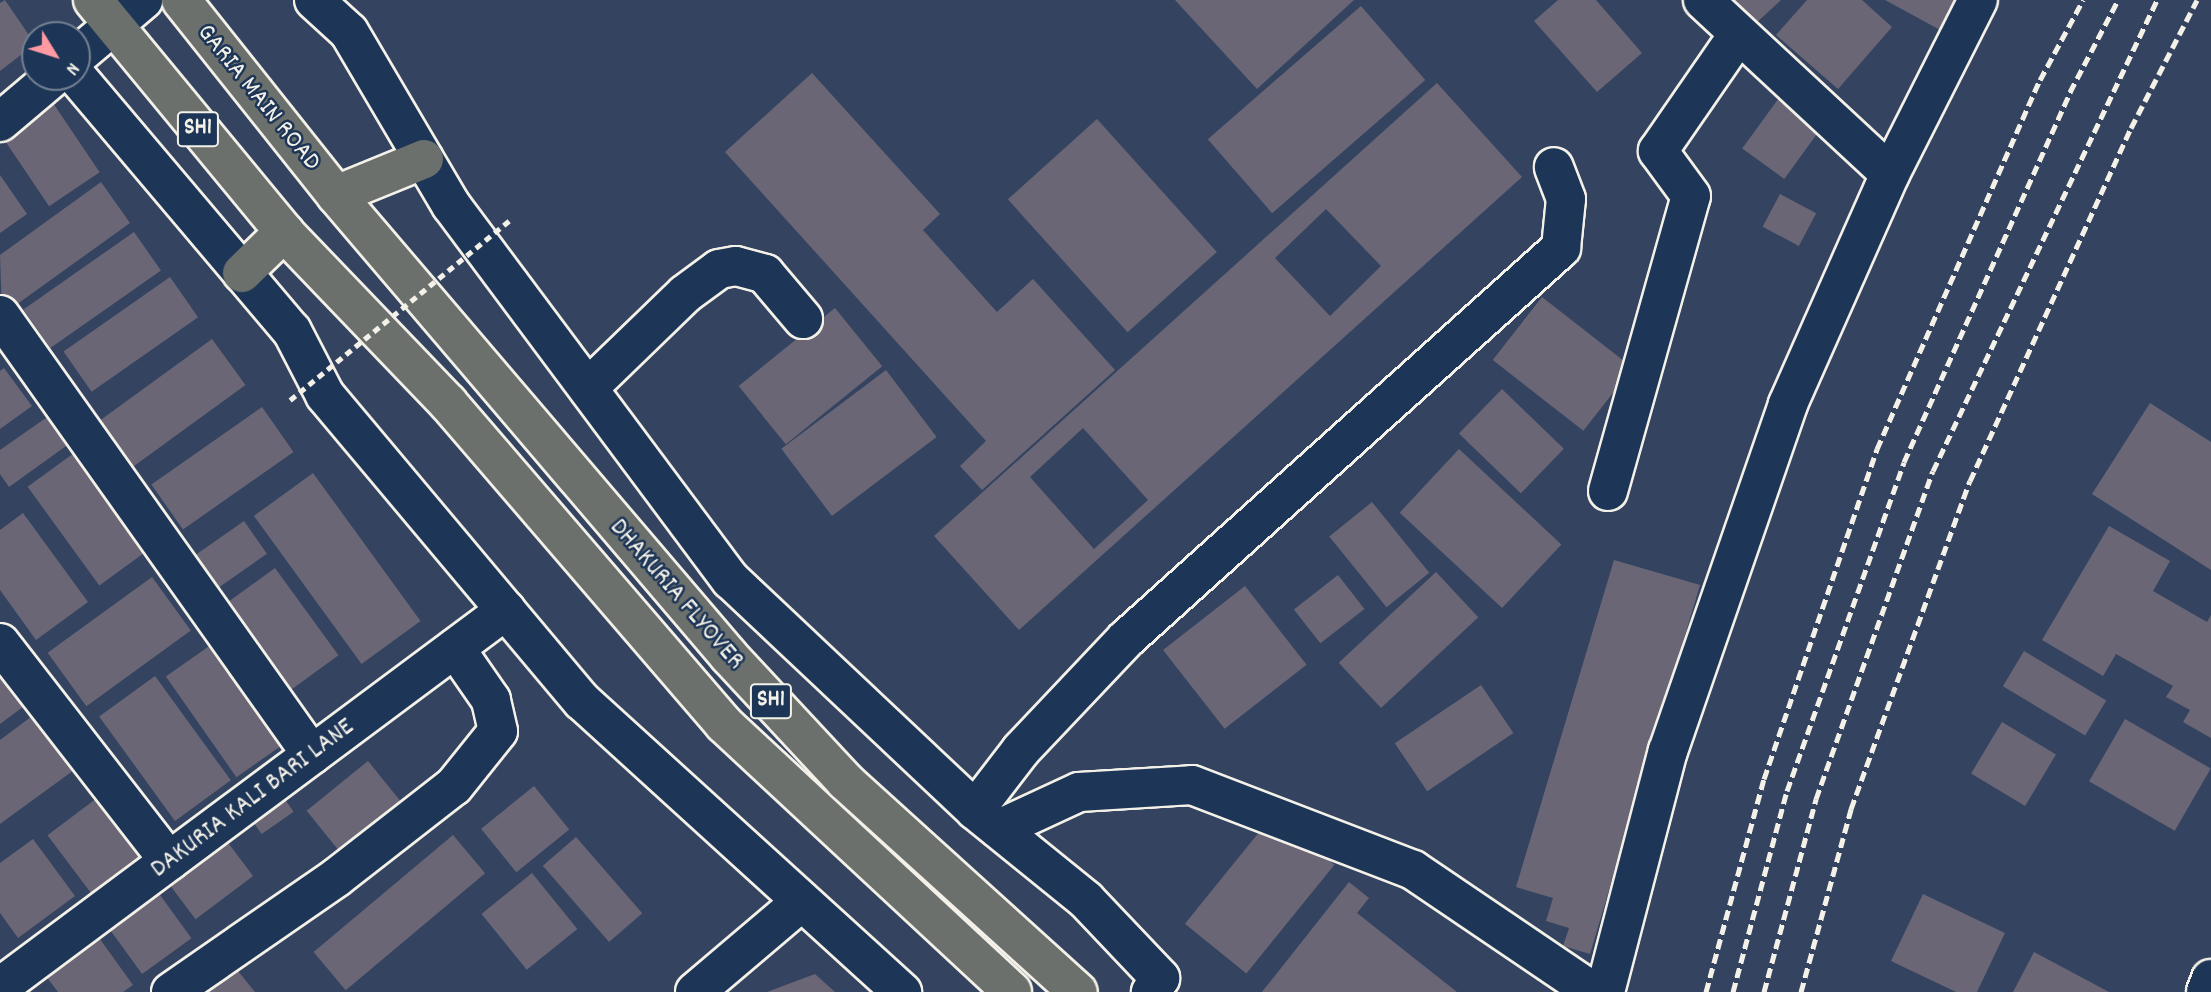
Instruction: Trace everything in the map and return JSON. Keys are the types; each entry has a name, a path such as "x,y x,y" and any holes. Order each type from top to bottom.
{"main road":[{"name":"GARIA MAIN ROAD","path":"181,0 337,195"},
{"name":"SH1","path":"103,13 284,232"},
{"path":"337,195 424,159"},
{"name":"DHAKURIA FLYOVER","path":"337,195 611,521 845,781 1078,992"},
{"path":"242,273 284,232"},
{"name":"DHAKURIA FLYOVER","path":"284,232 448,403 724,724 1012,992"}],"street":[{"path":"91,33 103,13 143,0"},
{"path":"314,0 349,32 451,205 730,580 987,820 1087,900 1160,978 1151,992"},
{"path":"1703,0 1890,174"},
{"path":"1605,992 1668,751 1788,404 1890,174 1978,0"},
{"path":"1608,491 1691,197 1658,152 1738,34"},
{"path":"0,122 37,91"},
{"path":"89,91 292,331 325,395 582,701 902,992"},
{"path":"987,820 1021,750 1126,639 1561,248 1566,199 1554,167"},
{"path":"588,388 685,294 719,269 736,266 765,274 803,319"},
{"path":"0,315 312,755"},
{"name":"DAKURIA KALI BARI LANE","path":"0,987 506,610"},
{"path":"0,643 169,861"},
{"path":"171,992 337,877 454,786 498,731 491,700 455,648"},
{"path":"987,820 1079,792 1192,785 1413,870 1593,992"},
{"path":"695,992 801,902"},
{"path":"2206,992 2211,979"}],"path":[{"path":"290,400 509,222"}],"building":[{"path":"5,0 21,23 21,55 0,71 0,3"},
{"path":"1175,0 1354,0 1257,89"},
{"path":"1558,0 1596,0 1642,53 1597,92 1534,21"},
{"path":"1730,0 1781,0 1754,25"},
{"path":"1807,0 1862,0 1892,27 1838,89 1776,35"},
{"path":"1885,0 1960,0 1942,31"},
{"path":"1361,6 1425,80 1272,213 1208,139"},
{"path":"812,73 940,214 923,230 997,312 1033,279 1115,370 982,490 960,466 986,441 725,152"},
{"path":"1437,83 1522,177 1019,630 934,536","holes":["1326,209 1381,266 1330,316 1275,258","1083,428 1148,500 1094,549 1030,477"]},
{"path":"1781,95 1823,126 1784,179 1742,148"},
{"path":"51,100 100,172 49,206 0,134"},
{"path":"1097,119 1217,252 1128,332 1008,199"},
{"path":"0,175 27,214 0,233"},
{"path":"101,182 130,223 2,315 0,255"},
{"path":"1780,194 1816,213 1799,246 1763,227"},
{"path":"134,232 161,271 50,348 23,309"},
{"path":"170,277 198,317 92,392 64,352"},
{"path":"1542,297 1633,368 1583,431 1493,360"},
{"path":"835,308 882,366 786,444 739,386"},
{"path":"212,339 246,385 126,472 92,426"},
{"path":"4,368 32,406 0,429 0,371"},
{"path":"886,370 937,437 832,516 781,449"},
{"path":"1502,389 1564,449 1521,493 1459,434"},
{"path":"2150,403 2211,442 2211,570 2092,494"},
{"path":"262,407 294,452 183,529 151,484"},
{"path":"53,413 73,441 9,487 0,474 0,450"},
{"path":"81,448 153,547 99,585 28,487"},
{"path":"1459,449 1561,544 1502,608 1400,513"},
{"path":"313,473 421,621 362,664 254,516"},
{"path":"1372,502 1429,573 1387,607 1329,537"},
{"path":"23,513 88,602 36,640 0,590 0,530"},
{"path":"244,521 267,554 202,599 179,566"},
{"path":"2109,526 2170,561 2153,591 2207,622 2211,615 2211,738 2183,722 2190,710 2166,697 2173,686 2116,654 2103,676 2042,640"},
{"path":"1614,560 1700,585 1590,954 1563,946 1569,928 1546,921 1553,898 1516,887"},
{"path":"275,568 338,655 289,691 226,604"},
{"path":"1436,572 1478,617 1381,708 1339,663"},
{"path":"1338,575 1364,609 1320,643 1294,609"},
{"path":"152,577 191,630 86,706 48,653"},
{"path":"1245,586 1307,665 1225,729 1163,650"},
{"path":"215,642 286,743 236,777 166,676"},
{"path":"2024,651 2106,700 2085,736 2003,686"},
{"path":"0,671 31,701 0,724"},
{"path":"155,676 231,780 175,821 99,717"},
{"path":"1481,685 1513,733 1427,791 1395,743"},
{"path":"35,714 74,770 0,824 0,740"},
{"path":"2125,719 2211,769 2175,831 2089,781"},
{"path":"2002,722 2056,754 2025,806 1971,773"},
{"path":"368,761 403,805 342,854 307,811"},
{"path":"534,786 569,830 516,872 481,829"},
{"path":"277,788 294,812 262,834 245,810"},
{"path":"101,795 147,856 93,896 47,835"},
{"path":"1273,815 1334,865 1246,974 1185,924"},
{"path":"453,835 485,873 346,990 314,952"},
{"path":"576,837 642,913 609,942 543,866"},
{"path":"33,839 75,896 18,938 0,913 0,863"},
{"path":"226,840 253,876 196,919 168,883"},
{"path":"532,873 577,929 527,970 481,914"},
{"path":"1349,882 1369,898 1357,913 1457,992 1262,992"},
{"path":"155,888 191,938 142,974 106,924"},
{"path":"1923,894 2005,933 1977,992 1956,992 1891,961"},
{"path":"92,928 133,985 123,992 58,992 39,967"},
{"path":"2034,952 2109,992 2013,992"},
{"path":"229,960 255,992 190,992"},
{"path":"815,974 835,992 767,992"}],"railway":[{"path":"1706,992 1764,779 1877,449 2040,80 2083,0"},
{"path":"1733,992 1787,791 1904,462 2070,92 2118,0"},
{"path":"1764,992 1816,799 1933,471 2157,0"},
{"path":"1801,992 1851,809 1970,481 2131,128 2197,0"}]}
